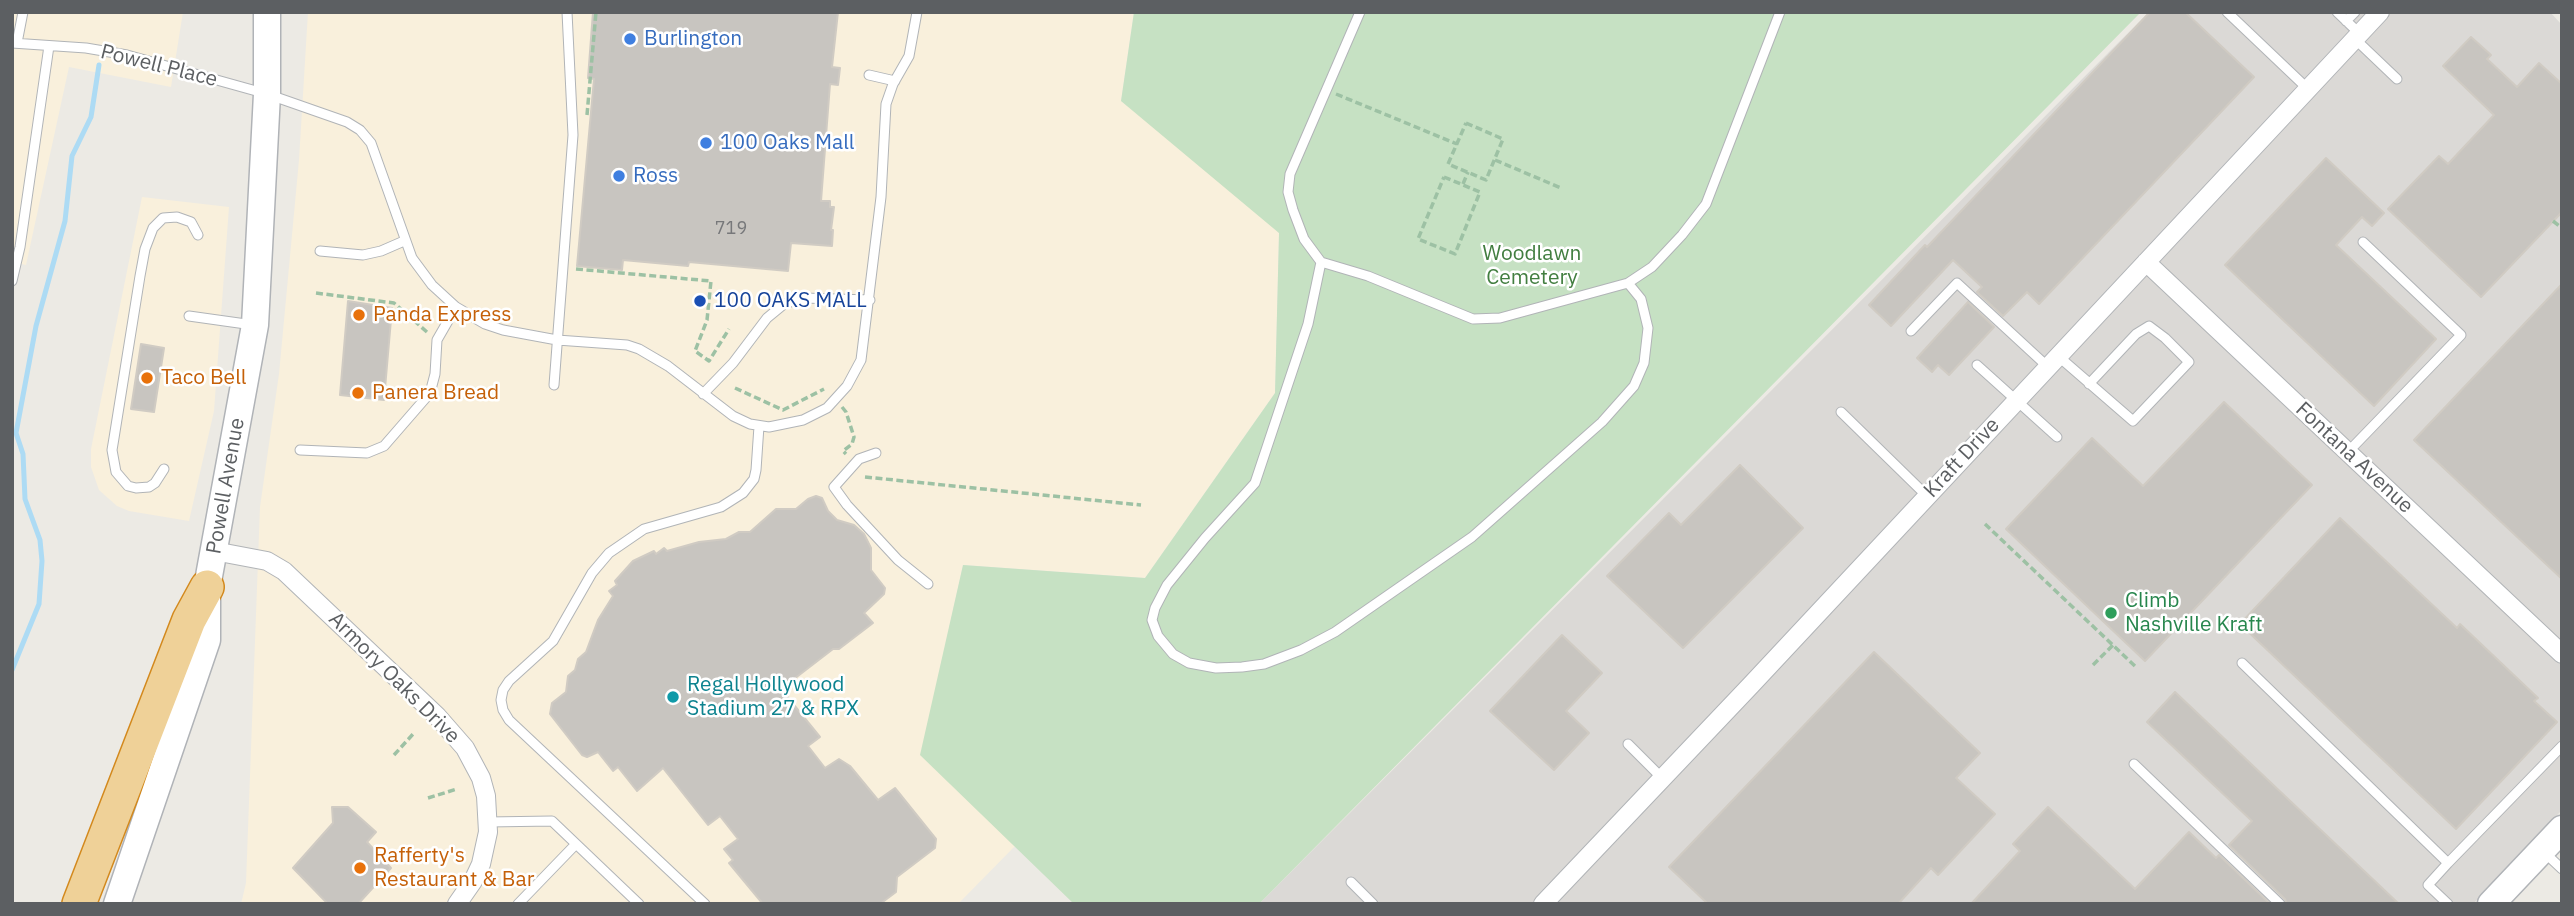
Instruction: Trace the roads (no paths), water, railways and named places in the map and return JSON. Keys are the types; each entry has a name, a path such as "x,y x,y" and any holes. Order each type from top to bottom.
{"highway":[{"path":"79,904 189,620 207,587"}],"main road":[{"name":"Powell Avenue","path":"117,904 207,640 207,587 255,325 267,94 267,12"},
{"path":"2500,898 2562,828"}],"street":[{"name":"Kraft Drive","path":"1543,904 2381,12"},
{"name":"Fontana Avenue","path":"2146,262 2562,654"},
{"name":"Armory Oaks Drive","path":"215,551 267,561 284,571 437,716 465,748 474,763 486,796 488,822 481,864 457,904"}],"lane":[{"path":"14,43 23,12"},
{"path":"554,385 573,135 567,12"},
{"path":"705,904 509,720 501,700 503,690 509,681 553,641 592,573 610,553 643,530 721,507 743,493 754,479 759,426 779,426 803,420 827,408 842,394 861,360 881,197 886,104 909,55 917,12"},
{"path":"1360,12 1290,174 1287,192 1304,239 1321,262 1368,276 1473,319 1500,318 1628,284 1652,267 1706,204 1780,12"},
{"path":"2227,12 2309,90"},
{"path":"2337,12 2397,79"},
{"path":"2346,21 2355,12"},
{"name":"Powell Place","path":"14,43 86,48 127,55 267,94 347,122 366,136 378,160 404,242 421,272 456,307 485,324 503,330 557,340 611,343 639,349 668,366 733,416 759,426"},
{"path":"12,281 17,233 49,46"},
{"path":"870,75 895,81"},
{"path":"164,469 149,487 128,486 116,472 112,450 140,276 145,249 153,228 163,218 177,217 191,222 198,235"},
{"path":"320,251 363,255 404,242"},
{"path":"2347,453 2461,335 2363,242"},
{"path":"1321,262 1308,324 1260,473 1255,483 1167,585 1155,608 1152,620 1158,636 1168,650 1189,663 1216,668 1242,667 1264,664 1301,650 1347,625 1472,537 1602,422 1634,386 1644,363 1648,328 1641,299 1628,284"},
{"path":"1911,331 1956,283 2053,362 2089,384 2133,421 2189,362 2149,326 2136,334 2089,384"},
{"path":"703,394 733,363 767,318 784,304 803,298 870,299"},
{"path":"300,450 368,453 384,446 430,393 435,374 437,340 456,307"},
{"path":"189,316 255,325"},
{"path":"1977,365 2057,437"},
{"path":"1841,412 1927,496"},
{"path":"876,453 859,459 834,486 847,505 898,561 928,584"},
{"path":"2242,663 2448,863"},
{"path":"1628,744 1662,778"},
{"path":"2448,904 2428,885 2562,746"},
{"path":"2134,764 2280,904"},
{"path":"488,822 552,821 639,904"},
{"path":"518,904 576,844"},
{"path":"2541,850 2562,869"},
{"path":"1351,882 1373,904"}],"waterway":[{"path":"12,670 39,604 42,561 40,540 25,499 23,454 16,433 36,326 65,221 72,156 91,117 99,65"}],"place":[{"name":"Burlington","path":"630,39"},
{"name":"100 Oaks Mall","path":"706,143"},
{"name":"Ross","path":"619,176"},
{"name":"100 OAKS MALL","path":"700,301"},
{"name":"Panda Express","path":"359,315"},
{"name":"Taco Bell","path":"147,378"},
{"name":"Panera Bread","path":"358,393"},
{"name":"Climb Nashville Kraft","path":"2111,613"},
{"name":"Regal Hollywood Stadium 27 & RPX","path":"673,697"},
{"name":"Rafferty's Restaurant & Bar","path":"360,868"}],"park label":[{"name":"Woodlawn Cemetery","path":"1532,266"}]}
